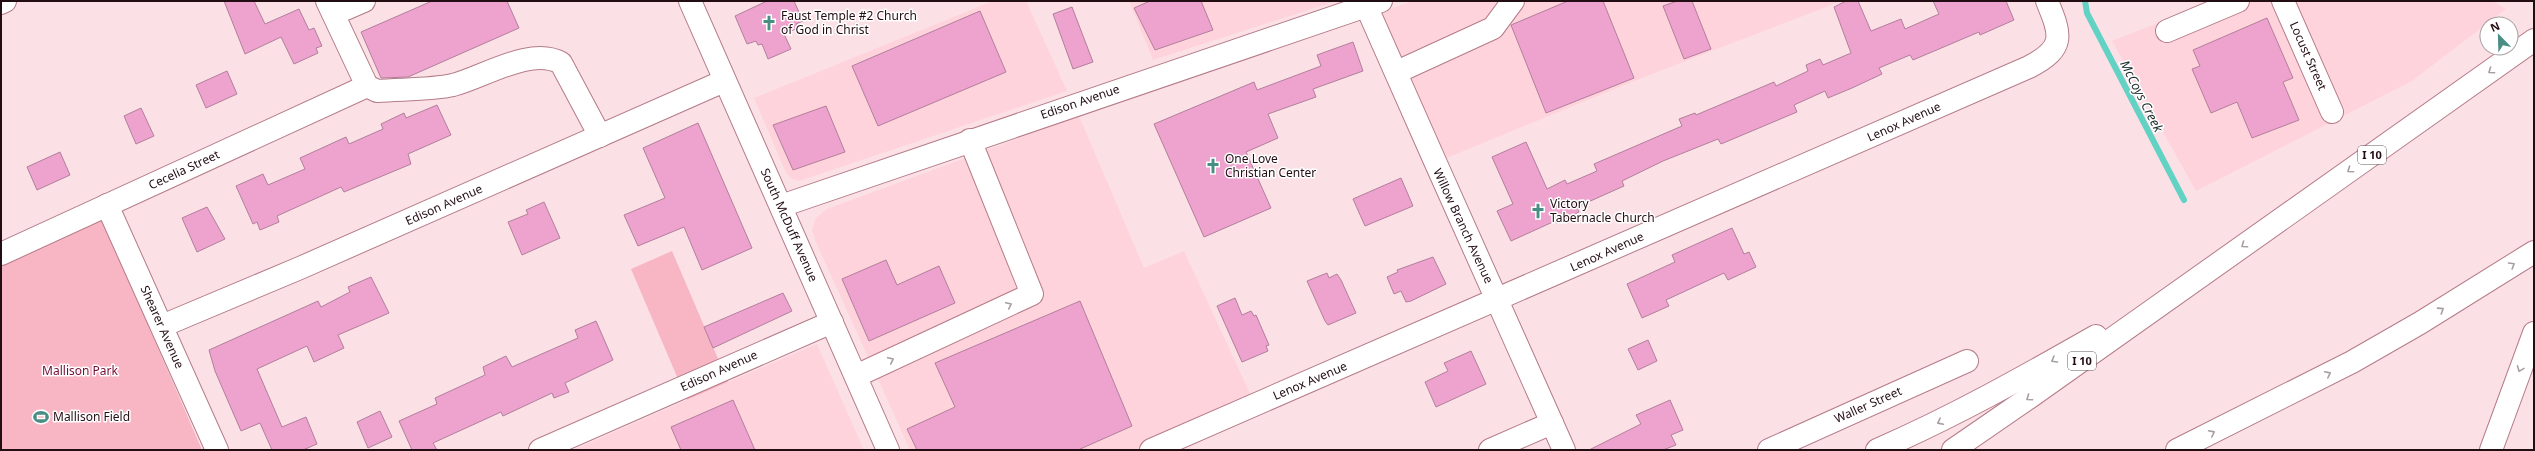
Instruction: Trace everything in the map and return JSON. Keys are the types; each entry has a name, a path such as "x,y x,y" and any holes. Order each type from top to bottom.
{"main road":[{"path":"1,3 5,1"},
{"path":"364,1 331,8 367,86 377,91 453,85 519,62 541,57 551,57 561,63 600,136"},
{"path":"1396,72 1493,28 1512,1"},
{"name":"Lenox Avenue","path":"1152,450 2047,58 2057,45 2057,30 2047,1"},
{"path":"2167,31 2238,1"},
{"name":"Locust Street","path":"2283,1 2332,112"},
{"name":"South McDuff Avenue","path":"695,2 724,81 856,376 883,449"},
{"name":"Willow Branch Avenue","path":"1370,3 1396,72 1438,172 1564,450"},
{"name":"Edison Avenue","path":"781,206 1370,3"},
{"name":"I 10","path":"1953,450 2534,40"},
{"name":"Edison Avenue","path":"162,326 724,81"},
{"name":"Cecelia Street","path":"1,254 367,86"},
{"path":"856,376 1032,294 970,140"},
{"name":"Shearer Avenue","path":"107,205 217,450"},
{"path":"2177,450 2352,362 2420,323 2534,252"},
{"path":"1877,450 1934,425 1996,393 2209,270"},
{"name":"Edison Avenue","path":"540,450 629,418 783,351 832,322"},
{"path":"2491,450 2534,333"},
{"name":"Waller Street","path":"1769,450 1967,361"},
{"path":"1490,450 1552,423"}],"shaded area":[{"path":"993,1 1026,1 1067,91 799,181 792,179 786,173 754,98"},
{"path":"1129,1 1337,1 1153,60"},
{"path":"1414,1 1842,1 1639,79 1444,159 1380,12"},
{"path":"2214,1 2492,1 2506,9 2497,16 2479,16 2479,30 2412,81 2196,191 2112,41"},
{"path":"1079,116 1144,268 1184,251 1260,415 1181,450 910,450 815,240 812,230 816,218 827,209"},
{"path":"817,344 864,450 573,450 728,382"}],"green space":[{"name":"Mallison Park","path":"102,218 202,450 1,450 1,262"},
{"path":"672,251 728,382 687,400 631,269"}],"building":[{"path":"224,1 254,1 265,24 299,9 309,30 314,28 322,46 316,48 318,53 294,64 281,37 245,54"},
{"path":"432,1 507,1 519,28 408,77 381,78 361,32"},
{"name":"Faust Temple #2 Church of God in Christ","path":"767,1 794,1 803,21 796,24 798,28 784,34 791,49 768,59 762,44 758,45 756,41 747,44 735,16"},
{"path":"1150,1 1201,1 1213,30 1155,50 1134,8"},
{"path":"1568,1 1603,1 1634,78 1546,113 1511,25"},
{"path":"1677,1 1692,1 1711,49 1684,59 1663,6"},
{"path":"1846,1 1858,1 1871,31 1901,19 1905,29 1939,14 1933,1 2006,1 2014,20 1980,35 1979,32 1913,60 1910,55 1879,68 1882,74 1852,88 1828,98 1825,91 1794,105 1797,112 1721,144 1718,139 1663,161 1622,181 1624,186 1577,207 1579,212 1572,216 1556,223 1555,221 1511,241 1497,211 1513,204 1492,157 1526,142 1547,189 1565,180 1567,184 1597,171 1594,164 1682,126 1679,119 1695,113 1696,115 1774,82 1776,86 1808,71 1806,65 1820,59 1823,65 1851,53 1834,7"},
{"path":"1072,7 1093,62 1073,69 1053,14"},
{"path":"980,11 1006,72 878,126 852,66"},
{"path":"2267,18 2293,78 2283,82 2299,120 2252,138 2237,102 2211,113 2192,69 2200,66 2193,50"},
{"name":"One Love Christian Center","path":"1353,42 1363,71 1313,89 1316,97 1268,114 1278,138 1246,152 1271,208 1204,237 1154,124 1254,82 1257,90 1321,66 1317,55"},
{"path":"227,71 237,94 206,108 196,85"},
{"path":"437,105 451,135 408,154 411,164 344,192 341,187 277,216 279,222 260,230 257,222 253,224 236,186 263,174 268,185 305,169 300,158 346,137 349,144 383,129 381,124 404,113 406,118"},
{"path":"826,106 845,152 793,170 773,125"},
{"path":"141,108 154,136 136,144 124,116"},
{"path":"698,123 752,248 702,270 684,227 638,246 624,215 665,198 643,148"},
{"path":"60,152 70,175 37,190 27,167"},
{"path":"1401,178 1413,206 1365,226 1353,199"},
{"path":"544,202 560,238 522,255 508,222 528,214 526,210"},
{"path":"207,207 225,239 197,252 182,218"},
{"path":"1732,228 1744,254 1749,252 1756,267 1728,280 1724,273 1666,300 1669,306 1642,318 1627,284 1675,262 1672,255"},
{"path":"1433,257 1446,284 1406,302 1401,291 1394,294 1387,277 1398,272 1397,270"},
{"path":"886,260 897,285 939,266 955,303 869,341 842,279"},
{"path":"1327,273 1329,278 1337,274 1356,313 1328,325 1307,281"},
{"path":"371,277 389,313 338,335 344,348 314,362 307,346 257,369 282,427 306,417 317,444 303,450 272,450 260,423 241,431 215,371 209,350 318,301 321,307 350,292 348,287"},
{"path":"783,293 792,311 713,348 704,327"},
{"path":"1235,298 1242,315 1251,311 1254,316 1256,315 1269,345 1266,346 1268,351 1242,362 1217,306"},
{"path":"1080,301 1132,426 1078,450 917,450 907,429 955,407 935,363"},
{"path":"596,321 613,360 565,383 569,392 554,398 552,393 503,416 501,412 433,443 437,450 412,450 399,421 437,404 435,398 485,375 483,367 506,356 512,367 578,338 575,330"},
{"path":"1648,340 1657,361 1638,370 1628,349"},
{"path":"1471,351 1486,384 1436,407 1425,382 1448,371 1444,363"},
{"path":"733,400 755,450 681,450 671,427"},
{"path":"1670,400 1683,430 1671,435 1676,445 1663,450 1589,450 1641,424 1636,415"},
{"path":"380,411 392,437 368,448 357,422"}],"waterway":[{"name":"McCoys Creek","path":"2085,1 2087,13 2184,200"}],"place":[{"name":"Faust Temple #2 Church of God in Christ","path":"769,23"},
{"name":"One Love Christian Center","path":"1213,166"},
{"name":"Victory Tabernacle Church","path":"1538,211"},
{"name":"Mallison Field","path":"41,417"}]}
